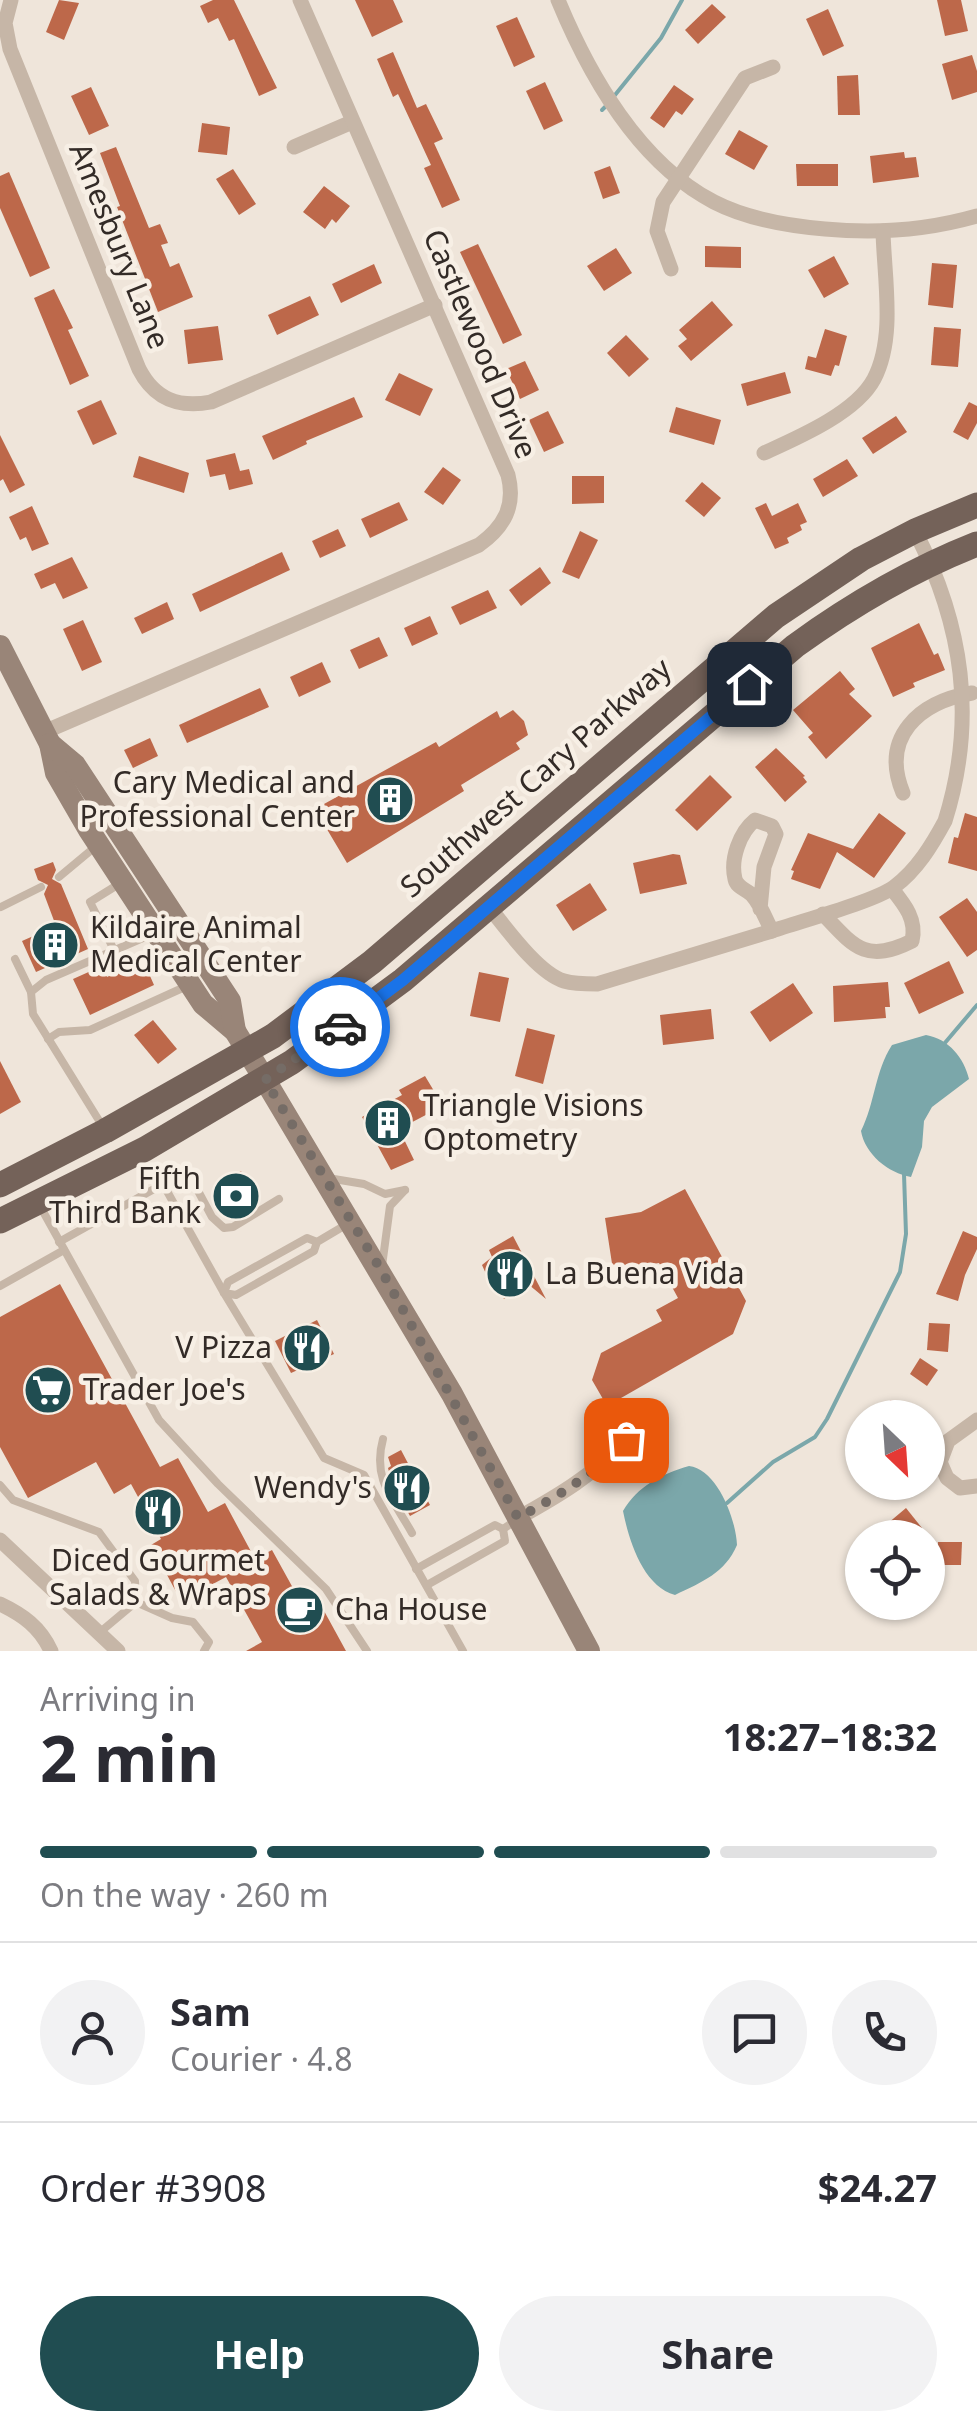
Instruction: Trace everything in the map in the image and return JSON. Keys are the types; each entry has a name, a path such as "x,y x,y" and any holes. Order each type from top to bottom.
{"main road":[{"name":"Southwest Cary Parkway","path":"0,1185 106,1132 241,1042 372,962 800,598 861,558 977,505"},
{"path":"0,1221 144,1148 265,1080 403,980 796,646 850,606 931,562 977,544"},
{"path":"0,646 47,738 56,773 203,1004 241,1042 381,1270 511,1524 589,1651"},
{"path":"47,738 75,765 230,1000 241,1042"}],"street":[{"name":"Amesbury Lane","path":"11,0 6,23 10,48 139,369 159,395 180,405 211,402 435,305"},
{"name":"Castlewood Drive","path":"47,738 478,545 491,536 507,515 508,474 300,0"},
{"path":"558,0 605,95 645,144 704,196 734,211 814,228 882,231 977,216"},
{"path":"671,269 657,231 663,202 745,78 772,67"},
{"path":"294,147 352,122"},
{"path":"764,452 831,418 863,394 873,380 884,346 886,317 882,231"},
{"path":"488,907 542,967 566,982 596,984 772,931 892,889 932,845 960,784 974,729 970,670 962,635 916,530"},
{"path":"903,792 896,778 896,761 903,730 936,706 972,694"},
{"path":"960,784 977,791"},
{"path":"760,909 764,868 776,834 772,826 754,820 740,838 734,878 760,909 772,931"},
{"path":"823,914 855,947 882,953 900,948 912,941 915,930 912,918 892,889"},
{"path":"977,1420 948,1441 940,1462 947,1478 960,1488 977,1486"},
{"path":"511,1524 606,1462 626,1440"},
{"path":"0,1540 118,1651"},
{"path":"0,1604 28,1619 51,1651"}],"lane":[{"path":"680,698 702,723"},
{"path":"59,877 99,845"},
{"path":"114,952 90,902 122,882"},
{"path":"1,906 41,887"},
{"path":"31,992 58,974 156,932"},
{"path":"15,959 31,992 33,1014 106,1132"},
{"path":"48,1039 59,1032 90,1030 191,983"},
{"path":"324,1177 364,1184 385,1194 405,1190 390,1206 381,1270"},
{"path":"0,1286 163,1184 324,1458 364,1475 464,1651"},
{"path":"197,1190 212,1217 224,1228 234,1227 278,1199"},
{"path":"38,1202 164,1428 326,1589 366,1651"},
{"path":"224,1293 236,1294 314,1251 316,1242 351,1222"},
{"path":"224,1293 228,1282 307,1238 316,1242"},
{"path":"383,1439 379,1472 412,1534"},
{"path":"0,1485 13,1500 99,1532 135,1581 136,1602"},
{"path":"416,1569 495,1525 511,1524 505,1541 426,1586"},
{"path":"99,1632 136,1602"},
{"path":"136,1602 172,1618 194,1622 210,1642 204,1651"}],"water":[{"path":"926,1035 954,1051 969,1079 932,1107 924,1121 922,1147 911,1177 879,1161 867,1147 861,1131 892,1045"},
{"path":"689,1466 699,1469 716,1485 729,1509 737,1545 719,1570 675,1595 654,1582 639,1561 623,1511 651,1482"}],"building":[{"path":"59,0 79,3 64,40 46,32"},
{"path":"213,0 234,0 277,88 259,96 234,39 229,41 218,18 208,23 200,6"},
{"path":"355,0 393,0 403,22 372,37"},
{"path":"937,0 961,0 968,31 945,36"},
{"path":"712,4 726,17 698,44 685,30"},
{"path":"828,9 844,46 823,56 806,19"},
{"path":"517,17 535,57 514,67 496,26"},
{"path":"393,52 417,108 426,104 443,139 434,143 460,200 442,208 424,168 431,165 377,59"},
{"path":"972,55 977,92 952,100 942,64"},
{"path":"858,75 860,115 838,115 837,76"},
{"path":"545,82 563,121 544,130 526,91"},
{"path":"674,85 694,99 682,115 676,111 664,128 650,118"},
{"path":"91,87 109,126 89,135 71,96"},
{"path":"202,123 230,127 227,155 198,152"},
{"path":"739,130 768,146 754,170 725,154"},
{"path":"116,147 149,228 160,224 168,243 161,245 170,267 179,263 193,297 158,312 100,153"},
{"path":"904,152 905,158 916,157 919,177 873,183 870,156"},
{"path":"796,164 838,164 838,186 797,186"},
{"path":"610,166 620,193 603,199 594,172"},
{"path":"233,169 256,204 239,215 216,179"},
{"path":"9,172 50,268 30,277 0,208 0,176"},
{"path":"324,186 350,206 336,223 332,219 325,229 303,212"},
{"path":"478,244 522,335 503,344 460,252"},
{"path":"705,246 741,247 741,268 705,267"},
{"path":"616,248 632,273 604,291 587,266"},
{"path":"834,256 849,284 824,298 808,270"},
{"path":"932,263 957,265 953,308 928,305"},
{"path":"374,264 382,283 341,303 332,284"},
{"path":"54,289 73,328 68,330 89,376 70,385 34,298"},
{"path":"310,296 319,315 277,335 268,315"},
{"path":"712,301 733,325 691,361 678,346 687,339 679,330"},
{"path":"218,326 223,360 188,364 184,330"},
{"path":"934,327 961,329 958,367 931,365"},
{"path":"825,329 847,336 839,366 835,365 831,376 805,369 808,356 816,358"},
{"path":"626,335 649,359 629,377 607,353"},
{"path":"525,361 539,390 520,399 506,369"},
{"path":"785,372 791,393 747,406 741,384"},
{"path":"399,373 433,389 420,416 385,400"},
{"path":"354,397 363,417 273,460 262,436"},
{"path":"101,400 117,434 93,445 77,411"},
{"path":"969,402 977,406 977,423 968,440 953,432"},
{"path":"676,407 721,420 714,445 669,432"},
{"path":"548,411 564,443 544,452 529,420"},
{"path":"896,416 907,432 873,454 862,438"},
{"path":"0,435 25,485 10,493 3,479 0,481"},
{"path":"235,453 240,471 249,469 253,484 229,490 225,474 210,477 206,460"},
{"path":"139,456 189,473 184,493 133,477"},
{"path":"847,459 858,476 823,497 813,479"},
{"path":"443,467 461,480 443,505 424,492"},
{"path":"572,476 604,476 604,503 572,504"},
{"path":"702,482 721,498 704,517 685,501"},
{"path":"399,502 408,520 370,538 361,519"},
{"path":"766,503 772,516 798,503 807,522 800,525 802,530 787,538 789,543 775,549 755,508"},
{"path":"32,506 49,544 32,551 26,537 20,540 9,517"},
{"path":"338,529 346,546 320,558 312,541"},
{"path":"580,531 598,540 579,579 562,572"},
{"path":"282,552 290,570 200,612 192,594"},
{"path":"72,557 88,588 63,599 55,583 41,589 34,574"},
{"path":"540,567 551,583 521,606 509,590"},
{"path":"488,590 497,608 460,625 451,607"},
{"path":"167,602 174,619 142,634 134,618"},
{"path":"430,616 438,634 412,646 404,628"},
{"path":"83,620 102,662 82,671 63,629"},
{"path":"919,623 945,670 913,683 915,687 893,697 871,648"},
{"path":"379,637 388,656 359,669 350,650"},
{"path":"322,662 331,682 299,697 290,677"},
{"path":"840,671 855,689 849,694 872,716 826,759 808,737 813,733 793,710"},
{"path":"260,688 269,707 187,743 179,725"},
{"name":"Cary Medical and Professional Center","path":"513,710 524,721 528,735 516,743 520,749 461,785 464,791 347,863 315,809 436,742 439,747 497,711 500,718"},
{"path":"150,738 158,756 133,768 124,750"},
{"path":"776,748 807,782 785,802 755,767"},
{"path":"710,775 732,797 697,831 675,810"},
{"path":"879,813 906,833 874,878 837,852 820,889 791,879 791,870 808,833 853,849"},
{"path":"965,813 977,817 977,871 948,863"},
{"path":"680,855 687,884 640,894 633,863"},
{"name":"Kildaire Animal Medical Center","path":"53,862 56,870 52,879 61,884 88,949 36,972 22,941 56,926 44,894 48,885 38,880 34,869"},
{"path":"590,883 607,910 573,931 556,905"},
{"path":"967,898 977,912 977,950 967,957 939,917"},
{"path":"143,960 154,985 90,1015 73,979 102,966 107,977"},
{"path":"949,961 964,993 919,1014 904,983"},
{"path":"479,972 509,978 500,1022 470,1016"},
{"path":"888,982 890,1007 885,1007 886,1018 834,1022 833,986"},
{"path":"793,983 813,1013 770,1042 750,1012"},
{"path":"711,1009 714,1039 663,1045 660,1015"},
{"path":"153,1020 177,1049 158,1064 134,1035"},
{"path":"527,1028 555,1035 543,1084 515,1076"},
{"path":"0,1061 21,1102 0,1114"},
{"name":"Triangle Visions Optometry","path":"425,1076 443,1106 399,1129 414,1160 391,1170 362,1117 402,1095 399,1090"},
{"name":"Fifth Third Bank","path":"241,1171 259,1203 231,1219 213,1187"},
{"path":"685,1189 746,1301 733,1334 607,1406 592,1380 601,1353 662,1321 656,1310 678,1298 659,1263 613,1270 605,1218 641,1212"},
{"path":"963,1231 977,1237 977,1249 958,1301 936,1294"},
{"name":"La Buena Vida","path":"513,1236 546,1299 528,1284 504,1299 497,1285 492,1287 482,1265 492,1257 489,1250"},
{"path":"60,1284 160,1467 178,1458 208,1512 225,1503 255,1559 272,1550 309,1617 323,1609 346,1651 246,1651 262,1642 226,1577 181,1601 151,1545 161,1539 131,1484 114,1494 96,1462 28,1498 0,1447 0,1317"},
{"path":"317,1320 334,1354 291,1373 275,1341"},
{"path":"929,1323 950,1324 948,1352 927,1350"},
{"path":"920,1358 938,1370 927,1386 910,1374"},
{"name":"Wendy's","path":"401,1450 430,1505 410,1516 388,1468 388,1457"},
{"path":"906,1508 916,1520 892,1520"},
{"path":"945,1542 962,1542 961,1565 945,1565"}],"waterway":[{"path":"615,95 661,38 682,0"},
{"path":"602,110 605,107"},
{"path":"944,1044 977,1005"},
{"path":"727,1503 773,1462 815,1437 827,1419 900,1272 906,1234 904,1174"}],"way so far":[{"path":"340,1027 265,1080 381,1270 518,1518 606,1462 626,1440"}],"place":[{"name":"Cary Medical and Professional Center","path":"390,800"},
{"name":"Kildaire Animal Medical Center","path":"55,945"},
{"name":"Triangle Visions Optometry","path":"388,1123"},
{"name":"Fifth Third Bank","path":"236,1196"},
{"name":"La Buena Vida","path":"510,1274"},
{"name":"V Pizza","path":"307,1348"},
{"name":"Trader Joe's","path":"48,1390"},
{"name":"Wendy's","path":"407,1488"},
{"name":"Diced Gourmet Salads & Wraps","path":"158,1512"},
{"name":"Cha House","path":"300,1610"}],"route":[{"path":"340,1027 403,980 749,684"}]}
